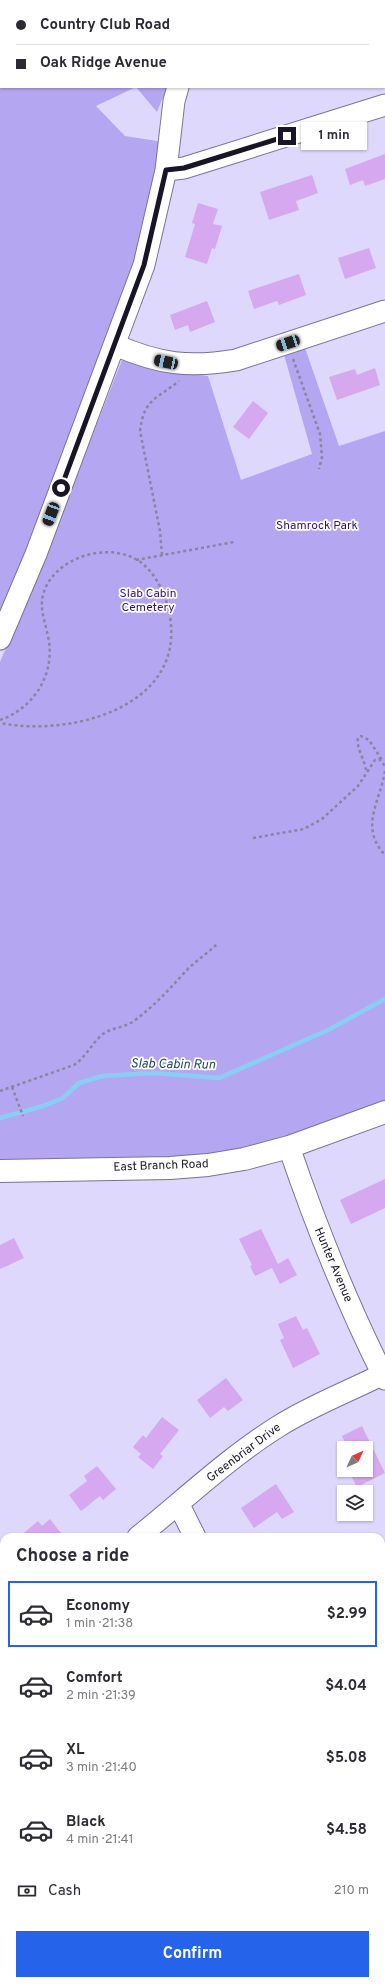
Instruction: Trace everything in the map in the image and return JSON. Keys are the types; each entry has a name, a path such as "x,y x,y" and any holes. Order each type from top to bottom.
{"main road":[{"name":"East Branch Road","path":"0,1171 170,1168 208,1165 288,1147 385,1112"}],"street":[{"path":"0,639 36,554 144,265 166,170 174,101 178,88"},
{"path":"166,170 184,168 385,105"},
{"path":"115,345 143,357 177,364 211,364 236,360 385,311"},
{"name":"Hunter Avenue","path":"288,1147 320,1236 354,1315 384,1376"},
{"name":"Greenbriar Drive","path":"143,1533 246,1449 279,1425 323,1402 384,1376"},
{"path":"179,1505 193,1533"}],"path":[{"path":"288,343 320,434 322,457 319,469"},
{"path":"162,555 160,531 141,442 142,419 146,407 152,400 180,380 195,364"},
{"path":"136,560 234,542"},
{"path":"116,552 143,564 155,578 163,593 171,625 172,641 168,657 152,685 131,701 98,718 73,724 37,727 0,721 20,710 41,688 50,656 49,641 42,611 43,595 48,582 58,570 78,559 100,553 116,552"},
{"path":"366,771 366,763 357,742 358,738 361,736 369,740 384,762 385,766"},
{"path":"253,838 304,829 322,819 358,786 366,771 375,760 379,759 384,762"},
{"path":"385,771 371,828 378,847 385,854"},
{"path":"0,1091 74,1065 81,1060 102,1036 111,1029 120,1028 136,1020 167,994 185,972 217,944"},
{"path":"12,1087 24,1116"}],"green space":[{"path":"0,88 134,88 96,106 125,136 170,143 115,345 0,627"},
{"path":"137,88 167,88 157,112"},
{"path":"304,345 339,446 385,431 385,1112 244,1159 0,1171 0,662 42,563 122,360 170,371 208,376 241,480 312,454 283,351"}],"building":[{"path":"385,154 385,179 365,186 363,180 350,185 345,169"},
{"path":"312,175 318,193 296,201 299,210 269,220 260,192"},
{"path":"198,203 218,209 213,224 222,226 215,249 212,248 207,264 185,257 195,224 192,223"},
{"path":"369,248 376,268 345,279 338,258"},
{"path":"299,274 306,295 279,305 277,301 254,309 248,291"},
{"path":"207,301 215,322 190,332 188,325 175,330 170,315"},
{"path":"375,368 380,385 337,400 329,377 355,369 357,375"},
{"path":"253,401 268,413 249,439 233,427"},
{"path":"385,1179 385,1208 351,1224 340,1200"},
{"path":"261,1229 278,1264 288,1258 297,1275 280,1284 272,1268 255,1276 250,1266 252,1265 239,1239"},
{"path":"14,1238 24,1258 0,1269 0,1245"},
{"path":"296,1316 303,1330 307,1328 320,1354 293,1368 280,1340 284,1338 278,1324"},
{"path":"226,1378 243,1400 228,1411 224,1407 210,1418 197,1400"},
{"path":"162,1417 179,1430 160,1454 163,1456 153,1469 138,1457 141,1454 133,1447 143,1435 146,1438"},
{"path":"362,1426 369,1441 344,1441 342,1436"},
{"path":"373,1448 385,1473 361,1485 356,1485 352,1477 373,1477"},
{"path":"97,1466 116,1489 103,1500 100,1496 81,1511 69,1495 87,1481 84,1476"},
{"path":"276,1484 294,1512 282,1519 277,1512 254,1528 241,1508"},
{"path":"50,1519 61,1533 24,1533 38,1521 42,1526"}],"waterway":[{"name":"Slab Cabin Run","path":"0,1118 43,1106 63,1098 79,1083 102,1076 153,1073 219,1078 328,1030 385,999"}],"route":[{"path":"61,488 144,265 166,170 184,168 287,136"}],"park label":[{"name":"Shamrock Park","path":"317,526"},
{"name":"Slab Cabin Cemetery","path":"148,601"}]}
